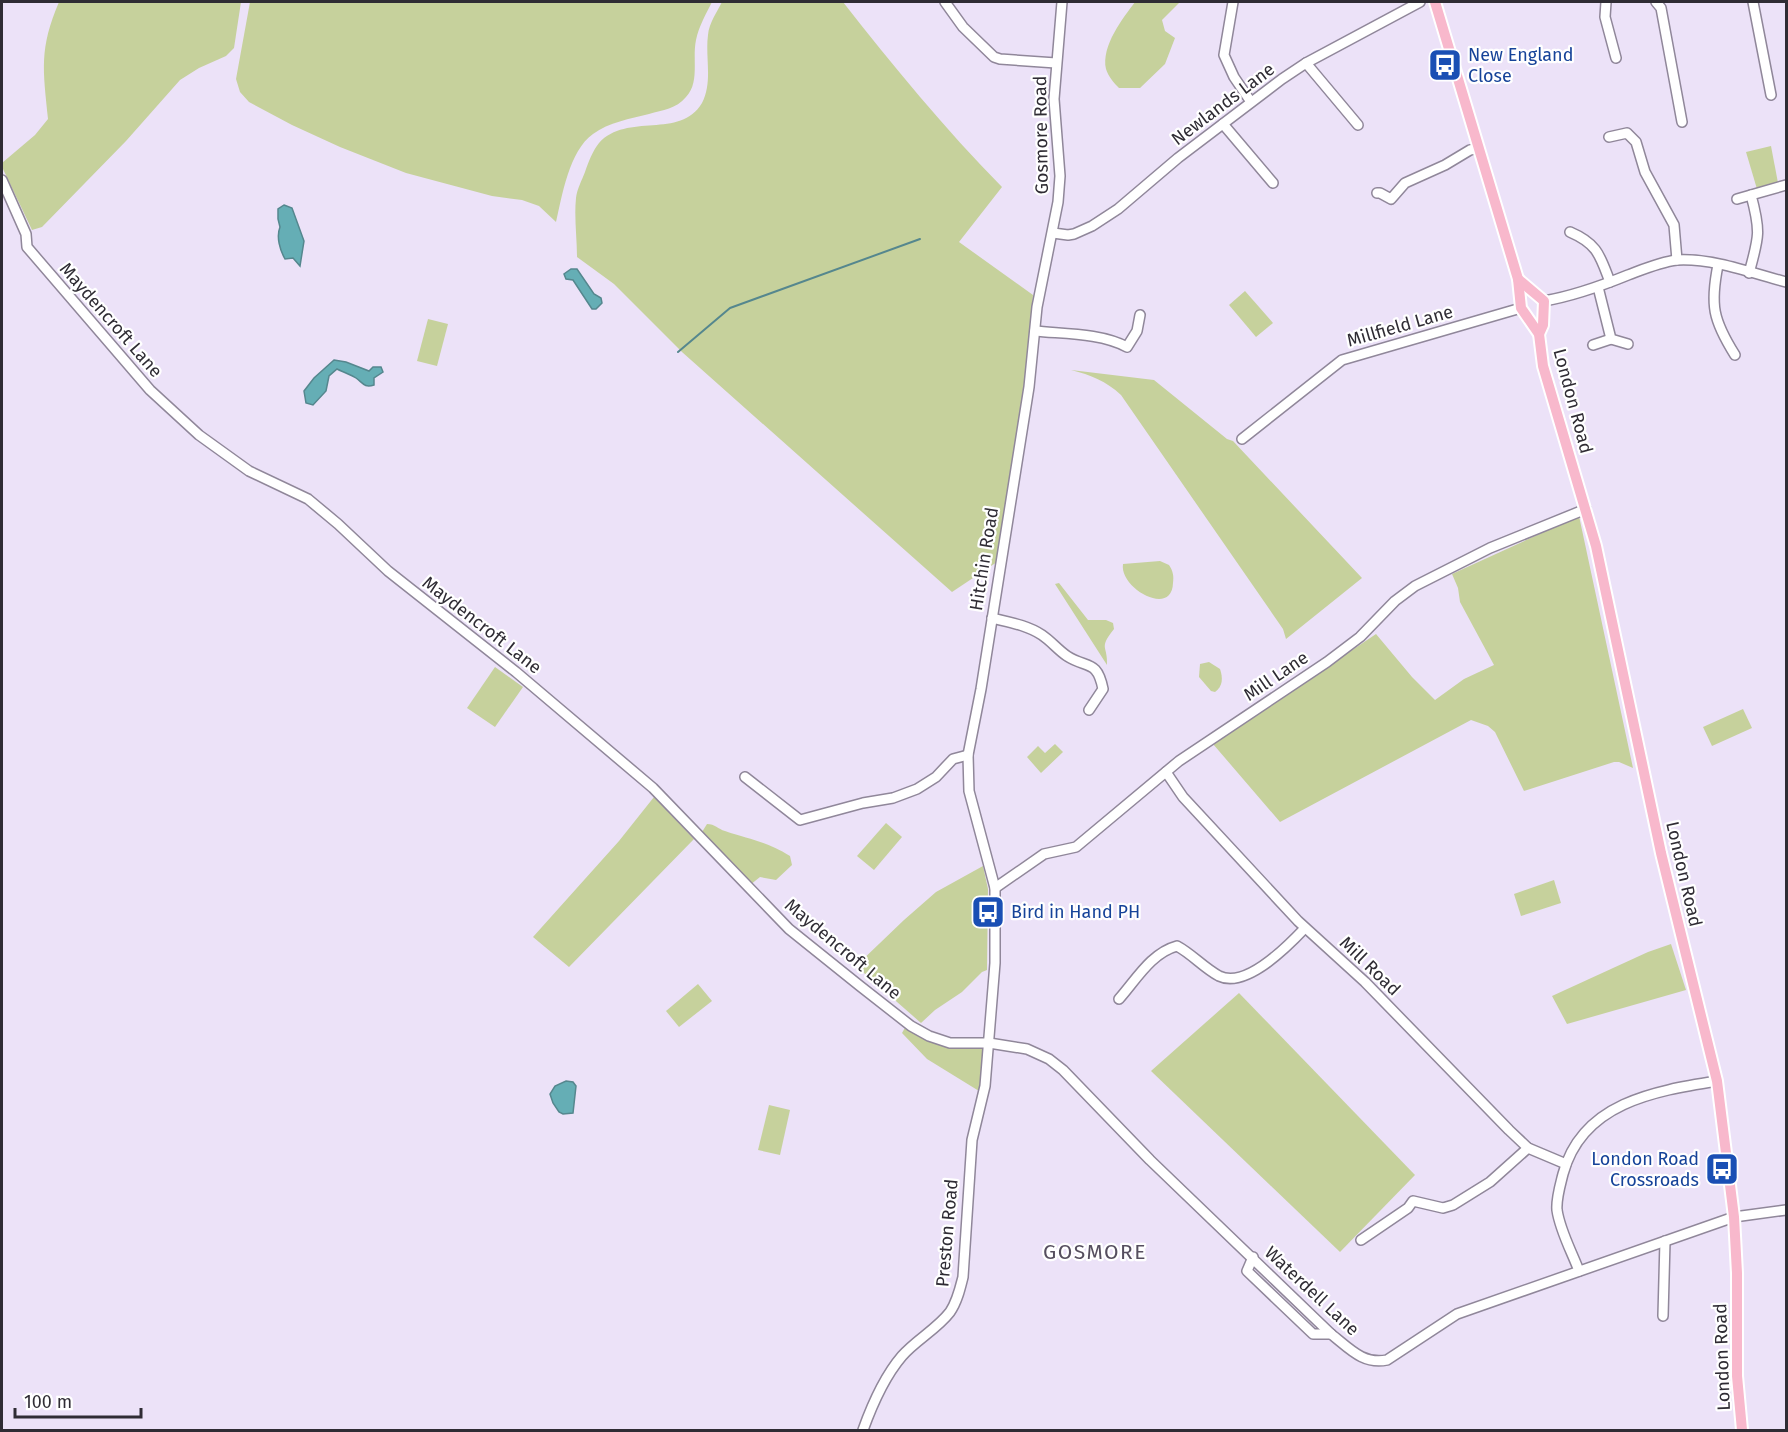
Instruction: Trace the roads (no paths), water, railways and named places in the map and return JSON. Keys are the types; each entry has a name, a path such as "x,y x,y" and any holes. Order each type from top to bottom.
{"main road":[{"name":"London Road","path":"1436,2 1518,279 1524,308 1539,334 1546,376 1599,557 1661,853 1717,1081 1734,1217 1737,1273 1737,1376 1742,1431"},
{"path":"1518,279 1533,293 1538,294 1543,306 1535,317 1524,308 1528,294 1533,293"},
{"name":"London Road","path":"1539,334 1543,325 1543,306"}],"street":[{"path":"945,2 963,27 994,57 1056,63"},
{"name":"Gosmore Road","path":"1053,233 1060,190 1054,109 1062,2"},
{"path":"1233,2 1224,55 1234,77 1251,102"},
{"name":"Newlands Lane","path":"1053,233 1074,234 1092,226 1118,209 1251,102 1306,63 1420,2"},
{"path":"1606,2 1605,17 1617,58"},
{"path":"1656,2 1661,8 1682,122"},
{"path":"1753,2 1771,95"},
{"path":"1306,63 1358,125"},
{"path":"1223,124 1273,183"},
{"path":"1609,136 1627,133 1636,142 1645,172 1674,225 1677,260"},
{"path":"1377,193 1392,199 1405,183 1445,165 1470,150 1479,148"},
{"name":"Maydencroft Lane","path":"2,180 26,234 27,247 150,390 199,435 249,471 308,500 338,524 387,571 516,672 653,788 789,929 911,1026 950,1043 989,1043"},
{"path":"1737,199 1786,185"},
{"path":"1749,273 1758,242 1759,226 1751,195"},
{"path":"1570,232 1588,240 1596,249 1610,282"},
{"name":"Hitchin Road","path":"995,888 969,790 968,755 981,689 1029,387 1037,307 1053,233"},
{"path":"1543,306 1656,264 1677,260 1718,265 1786,282"},
{"path":"1718,265 1713,298 1716,320 1735,355"},
{"path":"1598,287 1611,339"},
{"name":"Millfield Lane","path":"1242,439 1342,360 1524,308"},
{"path":"1035,331 1112,340 1127,347 1137,331 1140,315"},
{"path":"1593,345 1611,339 1628,344"},
{"name":"Mill Lane","path":"995,888 1044,854 1076,847 1179,761 1327,662 1360,637 1395,601 1415,586 1490,548 1586,509"},
{"path":"992,618 1021,625 1041,634 1071,658 1093,668 1100,677 1103,689 1089,710"},
{"path":"745,777 800,820 862,802 893,798 916,789 936,777 953,759 968,755"},
{"name":"Mill Road","path":"1166,772 1183,797 1305,928 1365,982 1528,1148 1566,1164"},
{"name":"Preston Road","path":"863,1431 868,1416 894,1367 915,1343 950,1312 958,1296 965,1258 972,1140 985,1086 989,1043 996,963 995,888"},
{"path":"1119,999 1159,953 1170,948 1177,946 1221,977 1235,979 1248,975 1288,946 1305,928"},
{"name":"Waterdell Lane","path":"989,1043 1027,1049 1049,1059 1063,1070 1150,1160 1253,1257 1247,1271 1313,1334 1331,1334 1362,1359 1376,1363 1387,1360 1457,1314 1734,1217 1786,1210"},
{"path":"1579,1271 1557,1211 1557,1200 1566,1164 1582,1134 1599,1119 1619,1107 1657,1091 1717,1081"},
{"path":"1361,1240 1408,1208 1413,1201 1443,1208 1453,1205 1490,1182 1528,1148"},
{"path":"1663,1316 1665,1241"}],"waterway":[{"path":"678,352 730,308 920,239"}],"place":[{"name":"New England Close","path":"1445,65"},
{"name":"Bird in Hand PH","path":"988,912"},
{"name":"London Road Crossroads","path":"1722,1169"}],"district":[{"name":"GOSMORE","path":"1095,1252"}]}
